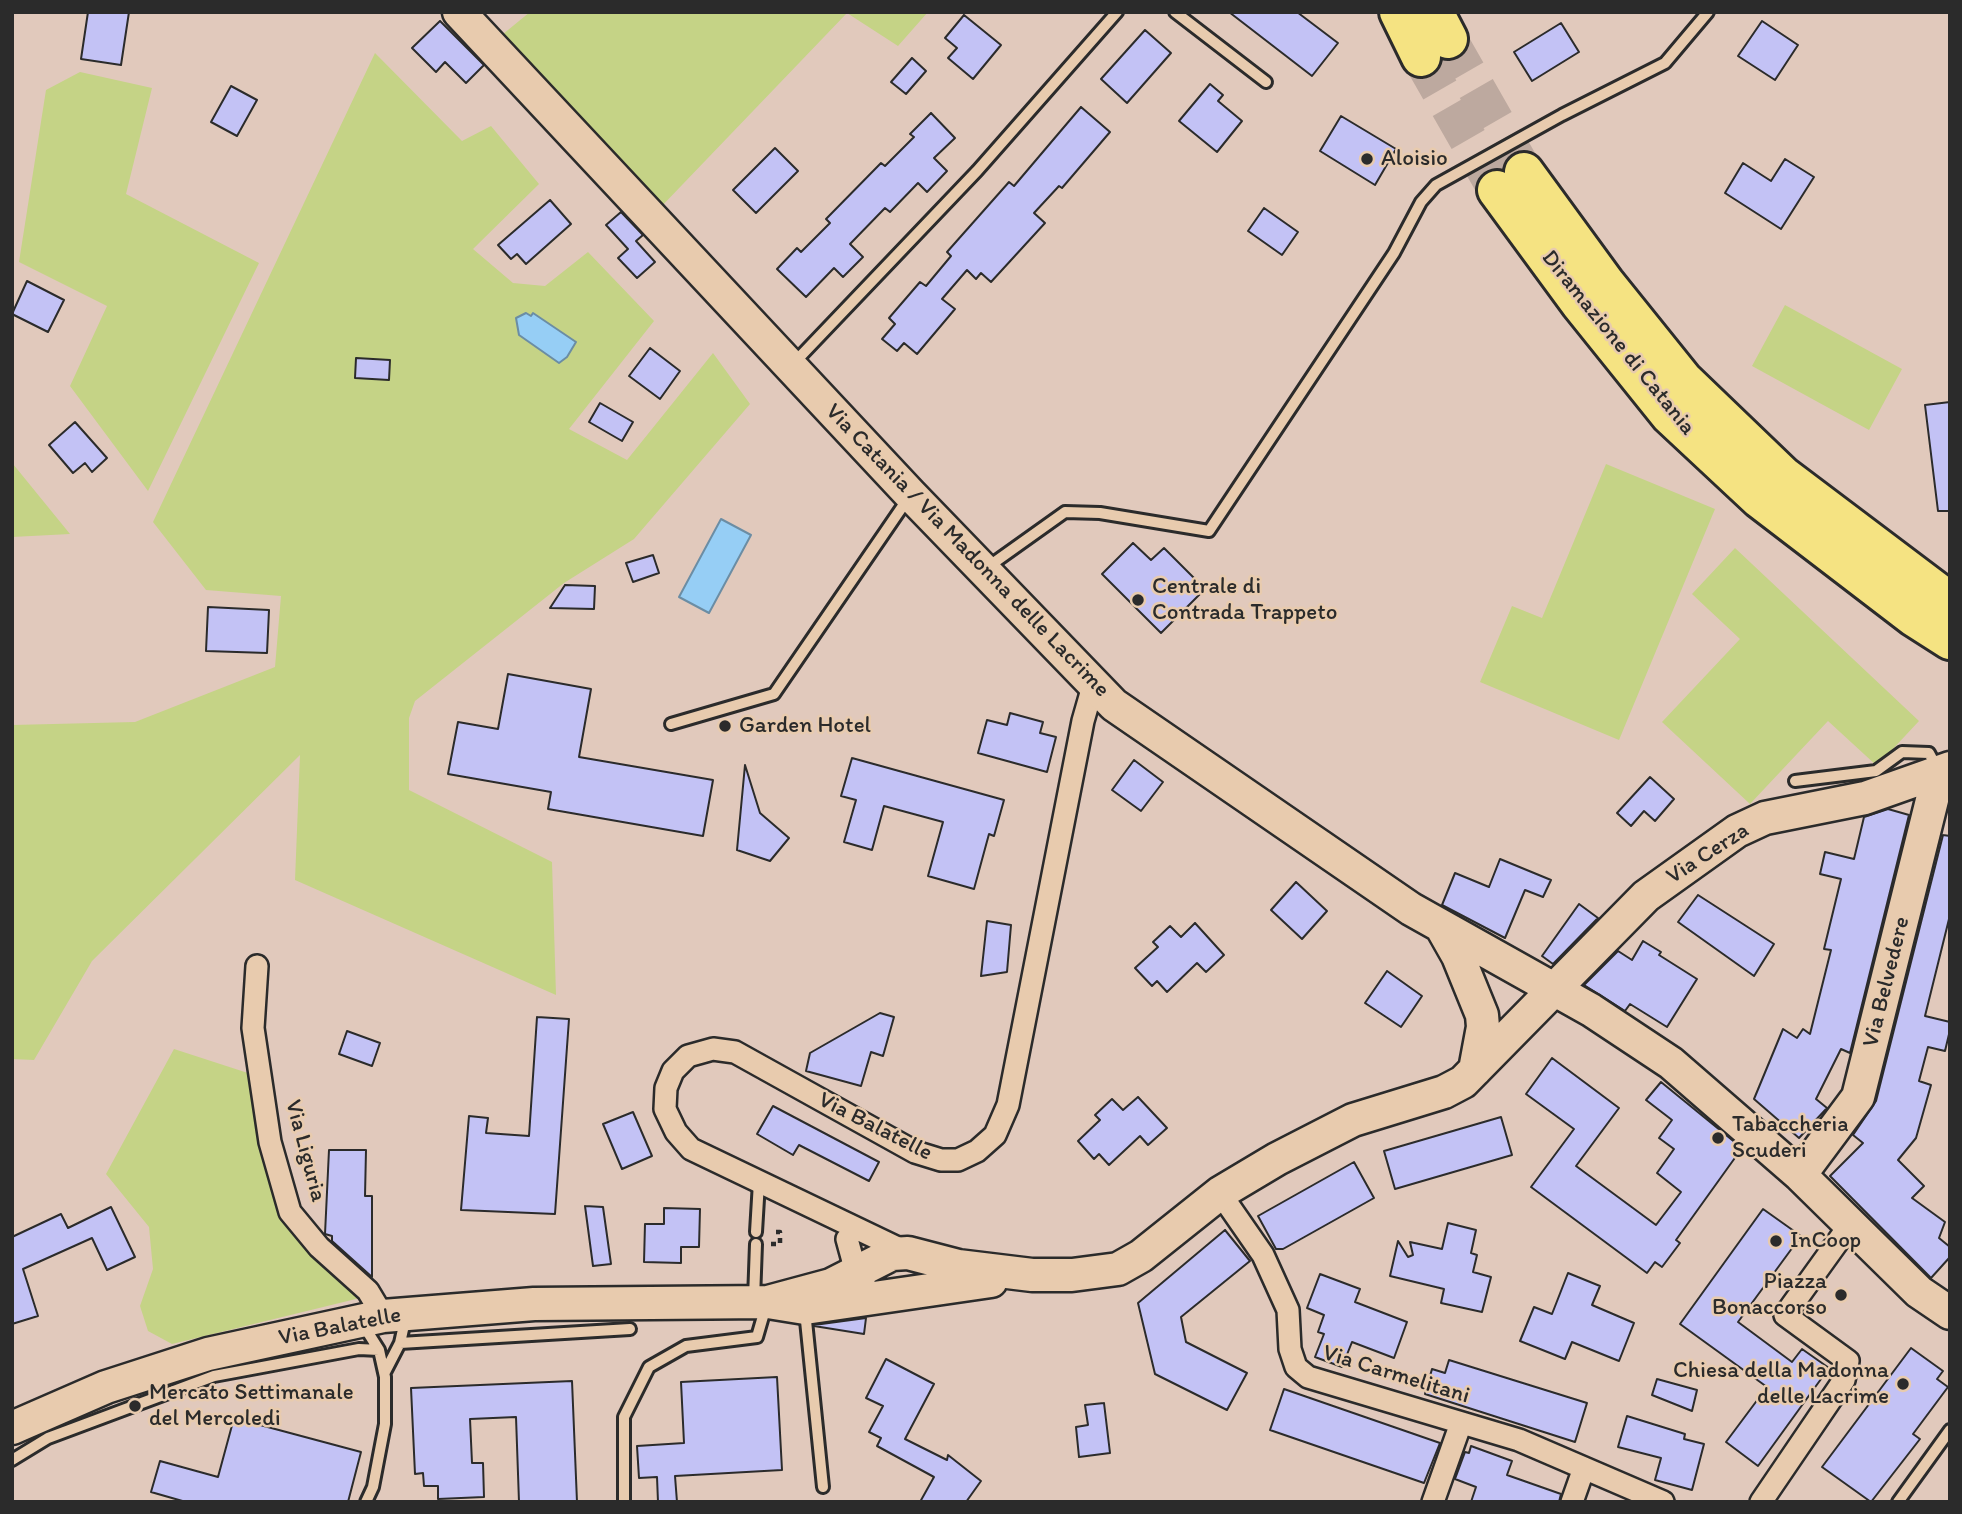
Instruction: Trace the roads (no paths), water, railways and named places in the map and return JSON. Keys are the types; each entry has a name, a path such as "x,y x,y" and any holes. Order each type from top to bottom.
{"highway":[{"path":"1399,12 1435,36"},
{"name":"Diramazione di Catania","path":"1950,602 1783,477 1683,380 1605,283 1511,181 1580,303 1670,415 1760,499 1950,642"}],"main road":[{"name":"Via Catania / Via Madonna delle Lacrime","path":"459,12 911,494 1114,705 1259,806 1441,926 1521,969 1671,1063 1800,1175 1919,1292 1950,1313"},
{"name":"Via Cerza","path":"1032,1275 1072,1275 1118,1269 1141,1255 1220,1192 1353,1120 1444,1092 1475,1070 1556,990 1599,940 1646,896 1737,831 1765,818 1865,797 1946,768"},
{"name":"Via Belvedere","path":"1800,1175 1857,1097 1946,768"},
{"path":"1441,926 1482,1015 1483,1027 1475,1070"},
{"path":"1482,1015 1493,987 1521,969"},
{"path":"1504,1040 1512,1017 1521,969"},
{"path":"761,1302 844,1278 882,1258 908,1253 941,1263 1032,1275"},
{"path":"761,1302 805,1308 1032,1275"},
{"name":"Via Balatelle","path":"32,1428 211,1365 387,1323 534,1304 602,1317 761,1302"}],"street":[{"name":"Via Balatelle","path":"908,1253 691,1149 676,1132 665,1109 666,1088 673,1071 688,1056 713,1049 735,1052 915,1152 941,1160 958,1160 977,1152 995,1135 1009,1105 1083,721 1093,686"},
{"name":"Via Liguria","path":"257,966 253,1028 270,1142 290,1212 319,1247 368,1291 387,1323"},
{"name":"Via Carmelitani","path":"1220,1192 1263,1255 1288,1310 1290,1349 1296,1367 1308,1377 1519,1440 1663,1502"},
{"path":"830,1216 847,1240 844,1278 864,1282 892,1296"},
{"path":"1761,1502 1844,1380 1848,1362 1784,1315 1849,1226"},
{"path":"1433,1502 1461,1423"},
{"path":"1572,1502 1584,1468"}],"lane":[{"path":"791,366 977,171 1117,12"},
{"path":"1175,12 1266,82"},
{"path":"985,569 1065,512 1100,513 1209,531 1394,253 1421,202 1436,185 1562,115 1665,63 1708,12"},
{"path":"671,724 774,694 911,494"},
{"path":"1795,781 1876,771 1902,752 1929,753 1946,768"},
{"path":"756,1232 759,1182"},
{"path":"624,1502 624,1417 649,1367 686,1346 757,1337 761,1302 756,1244"},
{"path":"805,1308 823,1487"},
{"path":"602,1317 630,1329"},
{"path":"385,1372 379,1350 387,1323"},
{"path":"366,1502 373,1487 385,1424 387,1323"},
{"path":"211,1365 359,1349 379,1350"},
{"path":"12,1460 32,1428"},
{"path":"1898,1502 1950,1430"}],"water":[{"path":"526,313 531,316 533,313 576,342 567,357 559,363 519,335 516,318"},
{"path":"721,519 751,535 709,613 679,597"}],"tunnel":[{"path":"1448,39 1524,172"},
{"path":"1421,57 1497,190"}],"place":[{"name":"Aloisio","path":"1367,159"},
{"name":"Centrale di Contrada Trappeto","path":"1138,600"},
{"name":"Garden Hotel","path":"725,726"},
{"name":"Tabaccheria Scuderi","path":"1718,1138"},
{"name":"InCoop","path":"1776,1241"},
{"name":"Piazza Bonaccorso","path":"1841,1295"},
{"name":"Chiesa della Madonna delle Lacrime","path":"1903,1384"},
{"name":"Mercato Settimanale del Mercoledi","path":"135,1406"}]}
